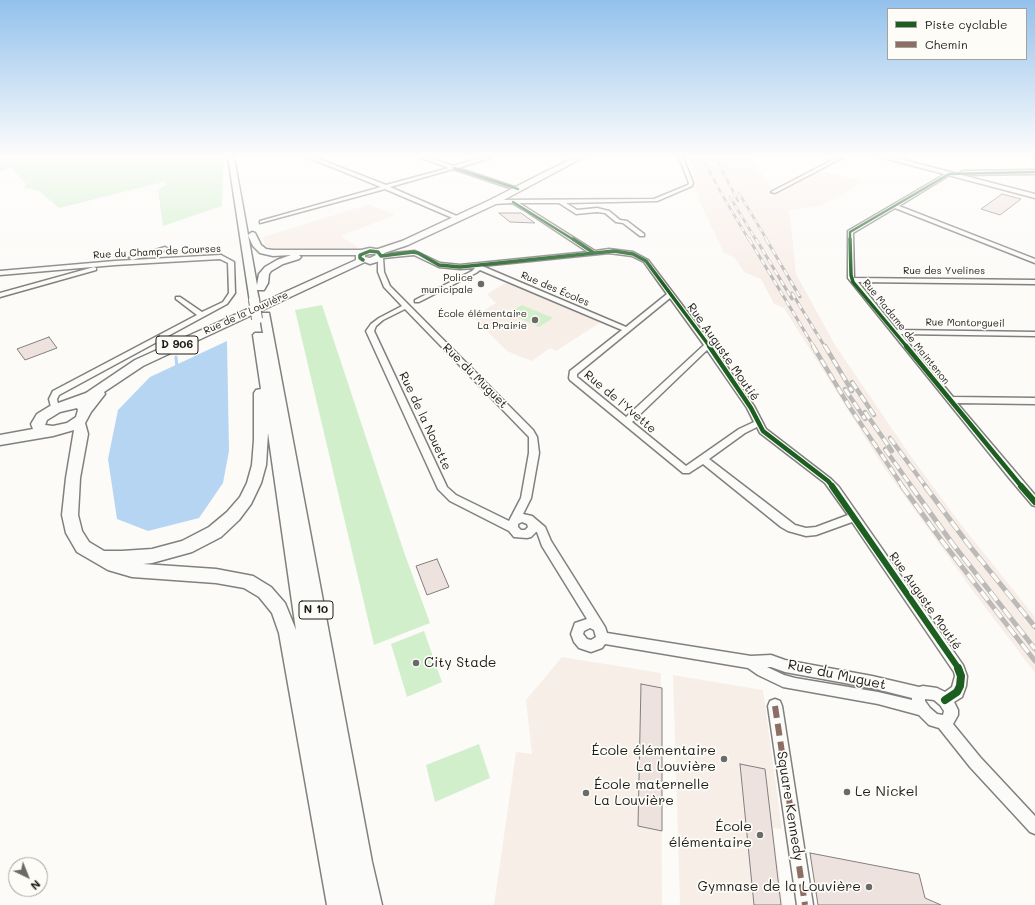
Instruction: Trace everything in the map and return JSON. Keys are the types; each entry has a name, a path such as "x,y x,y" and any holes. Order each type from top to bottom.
{"main road":[{"name":"N 10","path":"239,199 258,295"},
{"name":"N 10","path":"245,199 252,235 251,238 261,317 369,905"},
{"path":"252,235 257,246 268,252 286,254 326,253 373,260 380,255 498,199"},
{"path":"258,295 263,283 264,274 275,264 295,257 326,253"},
{"name":"Rue de la Louvière","path":"55,408 71,404 90,396 139,363 364,258"},
{"name":"N 10","path":"261,317 263,365 350,905"},
{"path":"97,556 122,558 152,556 186,547 214,532 233,516 246,500 254,483 259,465 261,440 259,373 263,365"},
{"name":"Rue de la Louvière","path":"77,422 84,416 85,410 111,382"},
{"path":"71,404 81,405 85,410"},
{"path":"55,408 45,414 48,427 71,439 78,448"},
{"path":"0,439 48,427 77,422 80,425 81,434 70,515 74,532 83,547 114,565 132,570 216,576 247,581 265,592 279,609 288,633 340,905"}],"street":[{"path":"262,222 341,199"},
{"path":"413,199 457,218"},
{"path":"510,199 522,202"},
{"path":"492,202 657,199"},
{"name":"Rue Madame de Maintenon","path":"907,199 850,232 852,280 951,400 1031,493 1035,502"},
{"path":"560,201 576,212 597,210 607,212 618,221 626,222 642,235"},
{"path":"513,202 535,214 594,253"},
{"path":"895,206 1035,261"},
{"path":"0,295 165,249"},
{"name":"Rue Auguste Moutié","path":"380,255 412,252 442,266 477,267 594,253 620,252 633,254 642,258 649,264 708,345 751,408 758,423 767,436 828,481 959,669 961,676 960,686 957,692 945,700"},
{"name":"Rue du Muguet","path":"380,255 380,268 387,287 405,307 530,432 533,437 534,453 526,498 514,524"},
{"name":"Rue du Champ de Courses","path":"0,273 115,263 221,257 230,262 232,293 225,303 56,393 54,399 55,408"},
{"path":"364,258 380,268"},
{"path":"417,301 474,272 477,267"},
{"name":"Rue des Écoles","path":"477,267 627,330"},
{"name":"Rue des Yvelines","path":"852,280 1035,282"},
{"name":"Rue de l'Yvette","path":"671,294 573,373 572,376 575,381 686,471 742,431 758,423"},
{"path":"178,298 202,315"},
{"name":"Rue de la Nouette","path":"405,307 381,319 373,325 370,331 443,489 453,498 514,524"},
{"name":"Rue Montorgueil","path":"895,332 1035,334"},
{"path":"626,422 708,345"},
{"path":"951,400 1035,401"},
{"path":"703,459 792,528 806,532 816,531 854,517"},
{"name":"Rue du Muguet","path":"526,498 532,522 541,530 546,543 597,626"},
{"path":"527,534 533,528 532,522 521,518 514,524 518,534 527,534 546,543"},
{"name":"Rue du Muguet","path":"581,601 582,625"},
{"path":"590,623 597,626 601,631 602,638 600,641 594,646 583,644 578,638 580,627 590,623"},
{"name":"Rue du Muguet","path":"602,638 750,662 771,661 785,666 872,682 920,694"},
{"name":"Rue du Muguet","path":"750,662 762,671 784,681 878,698 921,709"},
{"path":"943,722 947,721 952,715 951,710 945,700 932,692 923,692 920,694 918,700 921,709 929,717 943,722 975,762 1035,827"},
{"name":"Square Kennedy","path":"775,706 805,905"}],"shaded area":[{"path":"699,199 833,199 821,206 788,210 791,224 796,274 835,345 910,455 959,522 1035,617 1035,673 973,591 883,466 784,308 774,304 761,279 744,272 735,258 724,253"},
{"path":"369,204 395,215 341,236 359,248 273,250 265,245 263,237"},
{"name":"École élémentaire La Prairie","path":"507,282 601,322 556,351 550,348 532,361 521,357 507,351 473,317 496,303 487,294"},
{"name":"École maternelle La Louvière","path":"562,657 661,673 662,905 494,905 516,752 532,754 526,700"},
{"name":"École élémentaire La Louvière","path":"673,675 763,690 782,829 773,828 783,905 680,905"}],"green space":[{"path":"49,199 94,199 59,208"},
{"path":"159,199 222,199 222,206 163,226"},
{"path":"322,305 404,552 430,623 374,645 295,310"},
{"path":"522,305 553,318 539,327 508,313"},
{"name":"City Stade","path":"424,631 442,682 407,697 391,644"},
{"path":"479,744 490,778 435,802 426,765"}],"water":[{"path":"227,341 229,451 223,483 199,518 148,531 117,519 108,459 118,410 150,377"}],"building":[{"path":"995,199 1021,199 1000,215 981,209"},
{"path":"499,213 521,213 535,223 510,222"},
{"path":"49,337 57,348 25,360 17,349"},
{"path":"437,559 449,587 427,595 416,566"},
{"path":"641,684 662,688 662,831 638,826"},
{"name":"École élémentaire","path":"740,764 765,769 781,905 754,905"},
{"name":"Gymnase de la Louvière","path":"810,853 919,874 925,898 941,905 818,905"}],"waterway":[{"path":"176,357 177,368"}],"railway":[{"path":"725,199 749,240"},
{"path":"731,199 756,240"},
{"path":"743,199 767,240"},
{"path":"749,239 814,347"},
{"path":"756,239 792,299"},
{"path":"766,239 800,297"},
{"path":"792,293 825,347"},
{"path":"813,346 849,406 903,487"},
{"path":"825,346 852,391"},
{"path":"852,382 874,415"},
{"path":"845,389 865,419"},
{"path":"865,412 892,451"},
{"path":"890,438 926,487"},
{"path":"885,449 912,487"},
{"path":"902,486 942,541 1035,661"},
{"path":"911,486 952,543 1035,649"},
{"path":"925,486 968,544 1035,627"}],"marked path":[{"path":"775,706 805,905"}],"cycle path":[{"path":"906,199 850,232 851,275 853,282 1035,502"},
{"path":"513,202 528,210 594,253"},
{"path":"363,260 360,258 360,255 370,251 378,252 381,256 413,252 418,253 439,265 460,267 614,251 633,254 646,261 708,345 751,408 763,431 828,481 836,490 959,669 961,676 960,686 957,692 945,700"}],"place":[{"name":"Police municipale","path":"481,284"},
{"name":"École élémentaire La Prairie","path":"535,320"},
{"name":"City Stade","path":"416,663"},
{"name":"École élémentaire La Louvière","path":"724,759"},
{"name":"Le Nickel","path":"847,792"},
{"name":"École maternelle La Louvière","path":"586,793"},
{"name":"École élémentaire","path":"760,835"},
{"name":"Gymnase de la Louvière","path":"869,887"}]}
